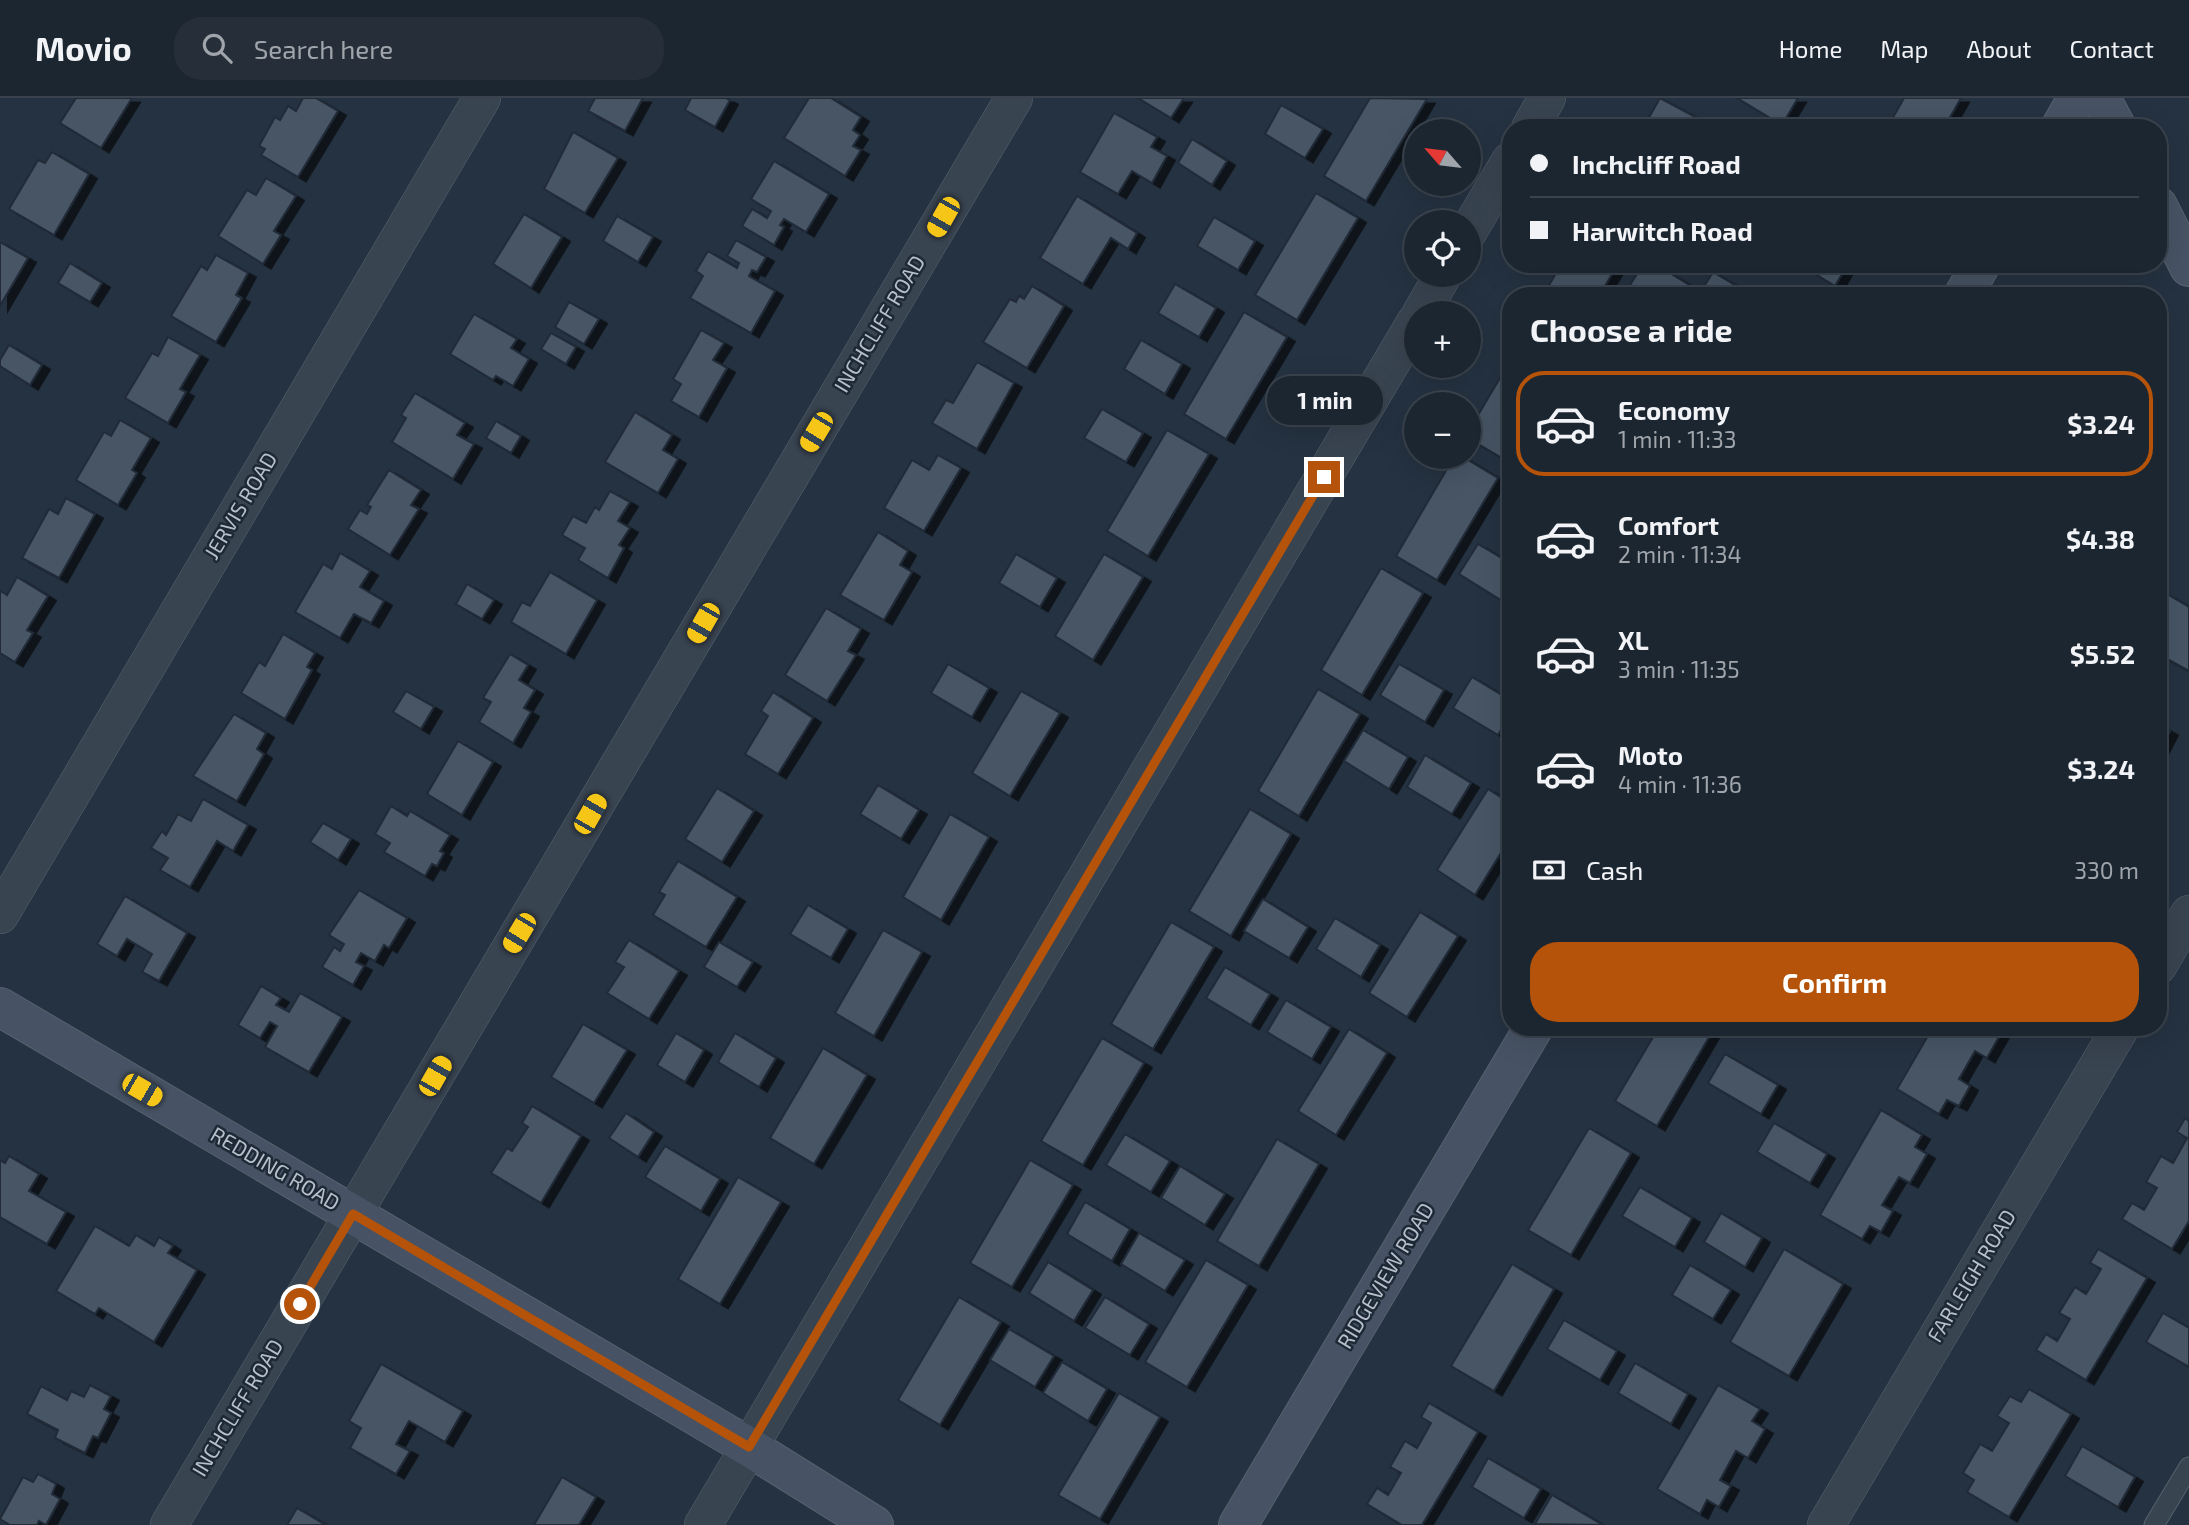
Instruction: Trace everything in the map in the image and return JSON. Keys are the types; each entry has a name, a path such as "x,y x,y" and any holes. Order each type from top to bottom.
{"main road":[{"path":"2065,119 2077,98"},
{"path":"2101,98 2112,119"},
{"path":"2167,224 2189,267"},
{"name":"REDDING ROAD","path":"0,1007 749,1447 874,1525"},
{"name":"RIDGEVIEW ROAD","path":"1238,1525 1529,1036"}],"street":[{"name":"JERVIS ROAD","path":"0,915 482,98"},
{"name":"INCHCLIFF ROAD","path":"169,1525 1014,98"},
{"path":"1535,119 1547,98"},
{"path":"1481,210 1502,175"},
{"path":"703,1525 1404,341"},
{"path":"2167,951 2189,914"},
{"name":"FARLEIGH ROAD","path":"1826,1525 2116,1036"}],"lane":[{"path":"2154,1525 2189,1467"}],"building":[{"path":"76,98 132,98 101,148 60,123"},
{"path":"303,98 316,98 338,111 298,177 261,155 265,149 259,146 275,117 280,120 288,106 296,111"},
{"path":"595,98 643,98 625,131 588,111"},
{"path":"691,98 730,100 715,127 685,110"},
{"path":"809,98 831,98 861,117 853,130 860,135 853,146 861,150 845,176 784,138"},
{"path":"1138,98 1184,98 1171,118"},
{"path":"1370,98 1427,99 1415,119 1404,119 1404,137 1366,201 1324,176"},
{"path":"1660,98 1699,119 1648,119"},
{"path":"1737,98 1798,98 1786,119 1772,119"},
{"path":"1904,98 1961,98 1949,119 1892,119"},
{"path":"1281,105 1323,129 1305,158 1265,134"},
{"path":"1114,113 1157,137 1151,147 1167,156 1152,183 1132,171 1118,194 1080,172"},
{"path":"573,132 618,158 585,213 544,189"},
{"path":"1192,139 1227,161 1212,185 1178,163"},
{"path":"52,152 89,174 54,235 9,209 38,160 45,163"},
{"path":"774,161 829,194 806,232 784,219 780,225 784,227 774,245 742,226 752,209 767,218 771,211 751,199"},
{"path":"266,178 296,196 274,231 281,235 263,264 218,236 247,190 256,195"},
{"path":"1316,193 1358,218 1297,320 1255,295"},
{"path":"1077,196 1137,233 1128,249 1111,238 1083,284 1040,258"},
{"path":"524,214 562,237 531,288 493,264"},
{"path":"617,216 653,237 638,262 603,241"},
{"path":"1214,217 1255,241 1238,270 1197,246"},
{"path":"736,240 766,257 757,272 752,270 749,276 775,291 751,333 690,298 703,276 696,271 708,251 737,268 739,263 727,256"},
{"path":"0,242 28,258 0,306"},
{"path":"216,255 248,273 236,295 242,298 216,342 171,316 201,266 207,270"},
{"path":"70,263 102,283 90,302 58,283"},
{"path":"1556,273 1613,273 1604,287 1548,287"},
{"path":"1637,273 1670,273 1691,286 1690,287 1629,287"},
{"path":"1715,273 1738,287 1704,287"},
{"path":"1814,273 1843,273 1835,286"},
{"path":"1175,284 1216,308 1199,337 1158,313"},
{"path":"1032,286 1064,306 1027,368 983,342 1010,299 1016,302 1019,296 1024,299"},
{"path":"569,302 599,319 584,344 555,327"},
{"path":"1244,312 1287,337 1226,439 1184,414"},
{"path":"474,314 517,339 511,348 529,359 513,386 496,376 493,380 450,354"},
{"path":"701,330 724,343 713,360 727,368 699,417 671,401 681,384 673,379"},
{"path":"551,333 576,347 566,364 541,349"},
{"path":"168,337 200,355 180,389 186,392 168,423 125,398 152,353 158,356"},
{"path":"1141,340 1182,364 1165,394 1124,369"},
{"path":"9,345 42,365 30,385 0,366 0,360"},
{"path":"977,362 1014,383 977,449 932,423 946,400 953,403"},
{"path":"1502,375 1502,458 1481,446 1481,410"},
{"path":"415,393 465,423 457,435 474,444 453,479 392,442 406,418 401,415"},
{"path":"1102,409 1143,433 1126,462 1084,438"},
{"path":"635,412 672,435 663,450 678,459 658,493 605,462"},
{"path":"120,420 151,438 132,470 137,473 118,505 76,480 104,432 111,436"},
{"path":"496,421 521,436 511,453 486,438"},
{"path":"1167,430 1209,454 1148,556 1107,531"},
{"path":"938,455 961,468 924,531 884,508 912,460 929,470"},
{"path":"1481,468 1498,478 1437,580 1396,556 1447,469"},
{"path":"389,470 421,490 411,505 419,509 390,555 348,529 360,510 367,514 371,507 367,505"},
{"path":"610,491 630,502 618,521 630,528 619,545 624,548 608,578 578,560 585,548 562,535 573,516 586,523 595,507 599,510"},
{"path":"66,498 95,514 59,578 22,558 49,509 58,514"},
{"path":"878,532 908,551 900,565 912,572 884,620 840,595"},
{"path":"1478,544 1502,558 1502,601 1459,574"},
{"path":"340,553 370,571 360,587 384,601 371,623 354,614 340,638 295,612 323,564 332,569"},
{"path":"1016,554 1057,578 1040,607 999,583"},
{"path":"1104,554 1143,577 1093,660 1055,636"},
{"path":"1381,568 1423,593 1362,695 1321,670"},
{"path":"550,572 597,600 566,654 511,622 522,602 530,606"},
{"path":"17,577 48,596 27,630 33,633 15,662 0,653 0,594 1,591 7,595"},
{"path":"467,584 494,600 482,619 456,604"},
{"path":"2167,594 2189,607 2189,671 2167,659"},
{"path":"826,608 861,629 848,651 856,655 827,701 785,675"},
{"path":"283,634 315,653 307,667 312,670 285,719 241,693 259,662 265,666"},
{"path":"510,654 528,665 519,680 535,690 524,708 531,712 513,743 479,722 491,702 483,698"},
{"path":"948,664 989,688 972,717 931,693"},
{"path":"1399,664 1444,690 1425,722 1380,695"},
{"path":"1472,677 1502,695 1502,728 1498,735 1453,708"},
{"path":"1318,689 1360,714 1299,816 1258,791"},
{"path":"406,691 434,707 421,729 393,712"},
{"path":"1021,691 1060,713 1010,796 972,773"},
{"path":"773,692 813,718 778,774 745,754 768,716 761,711"},
{"path":"234,714 266,733 257,749 264,754 237,801 193,776"},
{"path":"1363,730 1408,757 1389,789 1344,761"},
{"path":"458,741 493,762 462,815 427,794"},
{"path":"1425,755 1471,783 1452,814 1407,787"},
{"path":"878,785 919,810 901,839 860,814"},
{"path":"717,788 754,811 722,862 685,839"},
{"path":"1488,789 1502,798 1502,851 1475,895 1437,870"},
{"path":"203,799 248,825 233,851 217,841 190,887 160,870 168,858 151,848 162,831 166,835 178,814 191,821"},
{"path":"391,806 407,816 410,811 450,835 440,851 444,853 437,866 432,864 425,876 384,852 390,843 375,834"},
{"path":"1250,809 1291,834 1231,936 1189,911"},
{"path":"950,814 989,837 941,920 903,897"},
{"path":"323,823 351,839 338,860 310,842"},
{"path":"678,861 737,897 706,947 653,915 665,895 659,892"},
{"path":"359,890 407,918 389,948 384,945 375,961 361,953 356,962 364,966 353,985 322,967 334,947 340,951 344,944 329,935"},
{"path":"125,896 187,933 159,981 142,972 152,954 127,939 117,956 97,944"},
{"path":"1263,899 1308,927 1289,958 1244,931"},
{"path":"808,905 848,929 831,958 790,934"},
{"path":"1420,912 1458,936 1407,1017 1369,993"},
{"path":"1335,918 1380,945 1361,977 1316,949"},
{"path":"1171,922 1214,947 1153,1049 1111,1024"},
{"path":"883,930 922,952 874,1036 835,1013"},
{"path":"629,940 679,971 649,1019 607,993 624,967 615,962"},
{"path":"719,942 753,962 737,987 704,967"},
{"path":"1225,967 1270,994 1251,1025 1206,998"},
{"path":"261,986 281,998 276,1005 289,1012 300,993 342,1017 309,1072 265,1047 277,1026 270,1022 260,1038 238,1025"},
{"path":"1286,1000 1331,1027 1312,1059 1267,1032"},
{"path":"583,1024 627,1050 594,1103 551,1077"},
{"path":"1349,1029 1387,1053 1336,1135 1298,1111"},
{"path":"676,1033 704,1050 685,1082 657,1065"},
{"path":"735,1033 776,1058 759,1087 718,1062"},
{"path":"1654,1036 1710,1036 1657,1126 1615,1101"},
{"path":"1928,1036 1999,1036 1987,1058 1975,1051 1959,1079 1970,1086 1959,1106 1947,1100 1939,1114 1897,1089"},
{"path":"1102,1038 1144,1063 1083,1165 1041,1141"},
{"path":"823,1048 867,1075 814,1164 770,1138"},
{"path":"1725,1054 1778,1085 1761,1114 1708,1083"},
{"path":"532,1106 581,1136 541,1203 491,1173 507,1148 512,1151 528,1127 522,1123"},
{"path":"1881,1110 1922,1135 1915,1147 1927,1154 1910,1183 1899,1177 1882,1205 1893,1211 1881,1232 1870,1226 1862,1239 1820,1215"},
{"path":"626,1113 654,1132 638,1157 609,1138"},
{"path":"2185,1118 2189,1121 2189,1221 2172,1249 2122,1219 2132,1203 2144,1210 2157,1188 2146,1182 2161,1156 2173,1163 2187,1138 2177,1132"},
{"path":"1774,1123 1827,1154 1810,1183 1757,1152"},
{"path":"1589,1128 1631,1153 1571,1255 1528,1230"},
{"path":"1125,1134 1170,1161 1151,1192 1106,1165"},
{"path":"1277,1139 1319,1164 1259,1266 1217,1241"},
{"path":"665,1146 720,1179 701,1211 645,1177"},
{"path":"9,1156 39,1174 29,1191 66,1212 47,1244 0,1217 0,1160 5,1163"},
{"path":"1030,1160 1073,1185 1012,1287 970,1263"},
{"path":"1180,1166 1225,1194 1205,1225 1161,1198"},
{"path":"738,1177 781,1202 720,1304 678,1279"},
{"path":"1640,1187 1692,1218 1675,1247 1622,1216"},
{"path":"1085,1202 1130,1229 1112,1261 1067,1234"},
{"path":"1721,1213 1762,1238 1745,1267 1704,1242"},
{"path":"95,1226 129,1246 136,1235 154,1246 159,1237 173,1246 168,1253 197,1270 154,1342 99,1308 95,1314 56,1291"},
{"path":"1139,1233 1185,1260 1165,1291 1121,1264"},
{"path":"1784,1249 1843,1284 1789,1376 1730,1342"},
{"path":"2098,1249 2147,1278 2086,1380 2036,1350 2046,1334 2057,1341 2070,1319 2059,1313 2075,1287 2086,1294 2101,1269 2090,1263"},
{"path":"1206,1260 1248,1285 1187,1387 1145,1362"},
{"path":"1048,1262 1093,1290 1074,1321 1029,1293"},
{"path":"1512,1264 1554,1289 1494,1391 1451,1366"},
{"path":"1690,1265 1731,1290 1713,1319 1672,1295"},
{"path":"959,1297 1001,1322 940,1425 898,1400"},
{"path":"1105,1297 1149,1324 1130,1355 1085,1328"},
{"path":"2163,1313 2189,1328 2189,1367 2146,1342"},
{"path":"1564,1320 1617,1351 1600,1380 1547,1349"},
{"path":"1009,1329 1054,1356 1035,1387 990,1360"},
{"path":"1062,1362 1107,1389 1088,1421 1043,1393"},
{"path":"1635,1363 1688,1394 1671,1424 1618,1393"},
{"path":"381,1364 463,1411 445,1442 409,1421 396,1444 410,1451 396,1474 350,1448 361,1428 349,1421"},
{"path":"90,1385 111,1396 104,1409 111,1413 98,1438 93,1436 85,1453 55,1438 58,1430 27,1414 41,1386 67,1400 71,1391 84,1397"},
{"path":"1718,1385 1760,1409 1752,1421 1765,1429 1748,1458 1736,1451 1720,1480 1731,1486 1719,1507 1707,1500 1700,1514 1657,1489"},
{"path":"2029,1389 2071,1414 2009,1517 1967,1492 1974,1480 1963,1473 1980,1444 1992,1451 2009,1423 1997,1416 2010,1396 2021,1402"},
{"path":"1119,1393 1160,1417 1100,1519 1058,1495"},
{"path":"1429,1403 1478,1432 1422,1525 1402,1525 1367,1504 1377,1488 1388,1495 1401,1473 1390,1467 1405,1441 1417,1448 1431,1423 1421,1417"},
{"path":"2082,1446 2135,1477 2118,1507 2065,1476"},
{"path":"1488,1458 1541,1489 1524,1518 1472,1487"},
{"path":"38,1474 56,1484 52,1494 60,1499 46,1525 39,1521 37,1525 10,1525 0,1519 23,1477 33,1482"},
{"path":"562,1477 596,1497 579,1525 534,1525"},
{"path":"1552,1495 1603,1525 1535,1524"},
{"path":"297,1508 326,1525 287,1525"}],"route":[{"path":"300,1304 353,1214 749,1447 1324,477"}]}
